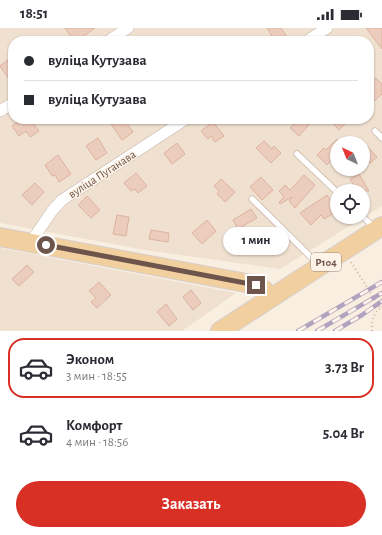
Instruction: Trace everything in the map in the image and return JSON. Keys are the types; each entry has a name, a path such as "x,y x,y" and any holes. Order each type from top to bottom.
{"main road":[{"name":"Р104","path":"220,331 379,228"},
{"path":"0,237 256,285 264,290 270,298"}],"street":[{"path":"116,36 128,28"},
{"path":"315,36 328,28"},
{"name":"вуліца Пуганава","path":"30,242 52,211 62,200 178,124"}],"lane":[{"path":"375,131 382,138"},
{"path":"297,154 330,185"},
{"path":"252,198 320,266"},
{"path":"370,222 379,228"}],"path":[{"path":"344,250 381,307 374,315 371,325 372,331"}],"shaded area":[{"path":"0,28 382,28 382,206 370,213 370,184 330,184 330,224 353,224 280,269 145,250 0,223"},
{"path":"0,248 236,293 182,331 0,331"}],"building":[{"path":"65,28 95,28 84,36 71,36"},
{"path":"267,28 281,28 287,36 272,36"},
{"path":"366,28 382,28 382,49 374,38 374,36 372,36"},
{"path":"8,60 8,78 0,66"},
{"path":"376,78 382,84 382,94 374,101 374,80"},
{"path":"15,124 34,124 39,131 30,137 26,131 19,136 12,126"},
{"path":"111,124 127,124 133,132 122,140"},
{"path":"210,124 215,124 224,136 215,142 211,136 208,139 201,131"},
{"path":"294,124 309,125 299,136 290,128"},
{"path":"334,124 345,124 339,130"},
{"path":"98,138 107,153 96,160 86,146"},
{"path":"264,141 272,149 274,146 281,153 271,163 256,148"},
{"path":"177,143 185,154 172,164 164,153"},
{"path":"330,146 330,162 327,165 317,155 324,148 326,150"},
{"path":"370,150 377,157 370,163"},
{"path":"58,155 71,174 59,182 55,175 52,176 45,165"},
{"path":"136,173 147,186 138,193 135,189 131,191 124,183"},
{"path":"304,175 315,185 295,208 289,201 292,197 280,204 279,202 284,197 279,191 285,185 290,190"},
{"path":"355,176 360,176 365,184 353,184 350,179"},
{"path":"261,177 273,190 262,200 250,187"},
{"path":"221,179 235,192 225,202 217,194 219,191 214,186"},
{"path":"35,183 44,192 32,205 22,195"},
{"path":"327,195 330,200 330,215 324,219 321,215 311,225 300,213"},
{"path":"87,196 100,210 91,218 78,205"},
{"path":"251,209 257,218 238,229 233,220"},
{"path":"117,215 129,217 126,236 113,234"},
{"path":"207,220 216,231 202,244 192,233"},
{"path":"264,229 280,243 271,253 255,240"},
{"path":"151,230 169,233 168,242 149,239"},
{"path":"27,265 34,272 19,286 12,279"},
{"path":"99,282 111,295 97,308 91,302 96,298 89,291"},
{"path":"191,290 201,303 193,310 183,297"},
{"path":"166,304 177,319 169,326 157,312"}],"railway":[{"path":"298,331 382,282"},
{"path":"317,331 382,293"},
{"path":"335,331 382,301"}],"route":[{"path":"46,245 256,285"}]}
